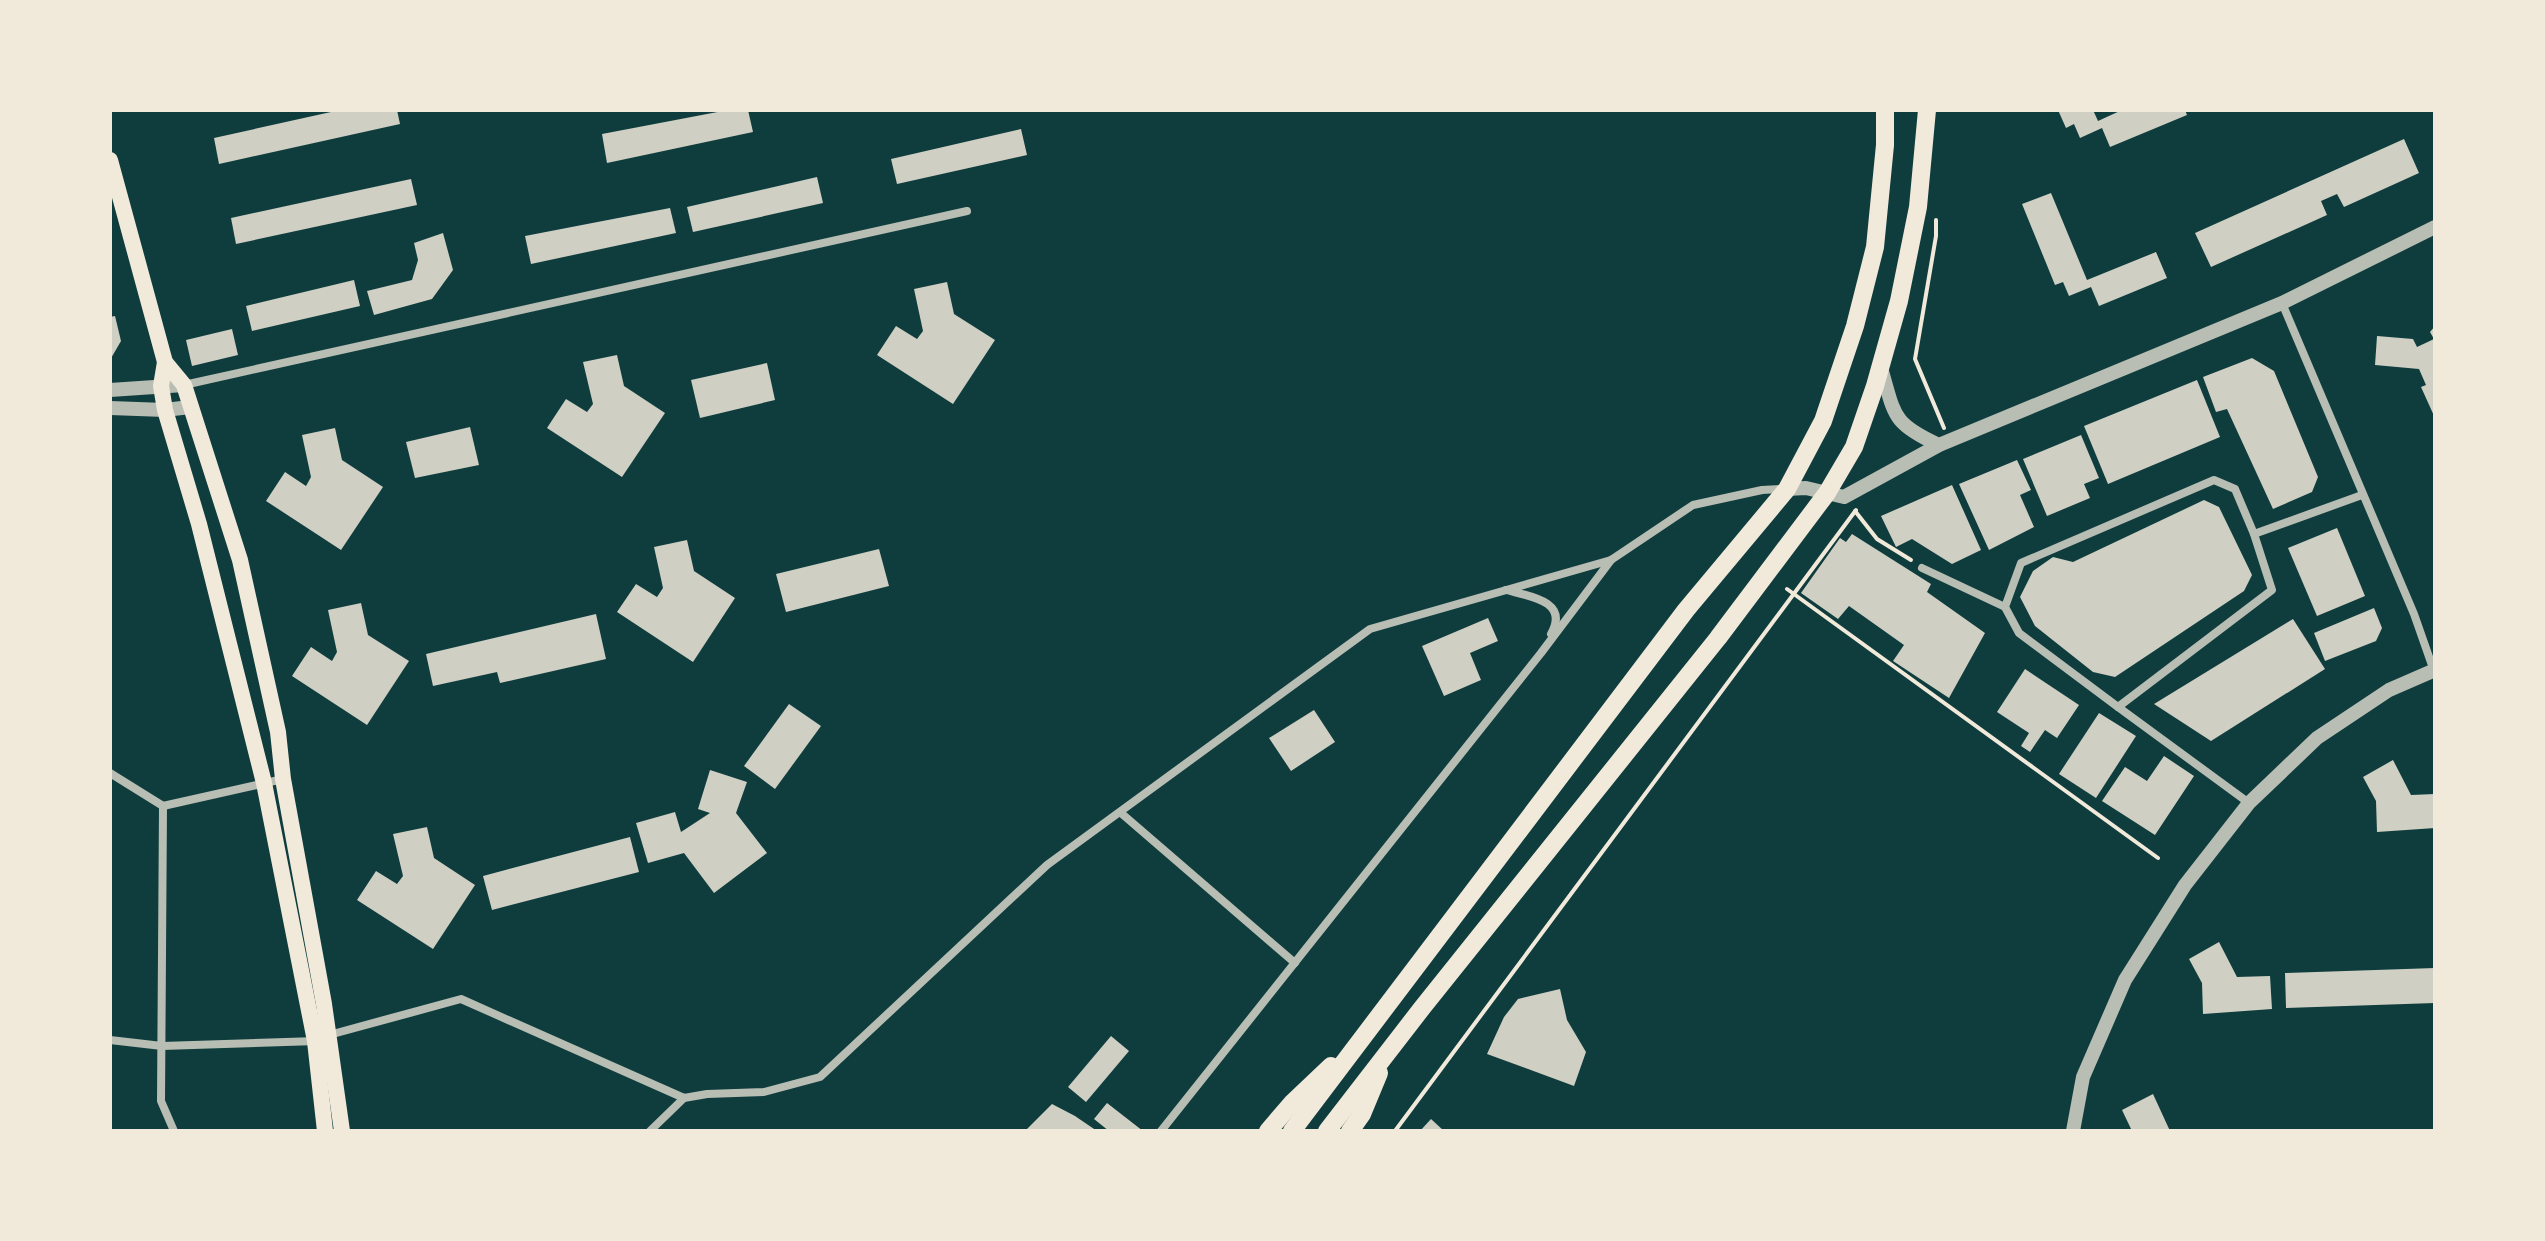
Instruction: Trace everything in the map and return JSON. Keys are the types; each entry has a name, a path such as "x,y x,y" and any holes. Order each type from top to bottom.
{"main road":[{"path":"1292,1131 1686,610 1787,489 1823,421 1855,326 1875,247 1885,145 1885,110"},
{"path":"1327,1131 1835,495 1854,447 1899,301 1918,207 1927,110"},
{"path":"110,160 165,362 184,385 240,560 278,732 322,1038 325,1131"},
{"path":"165,362 161,386 165,410 199,524 264,783 342,1131"},
{"path":"1268,1131 1320,1075 1361,1041"},
{"path":"1350,1131 1362,1114 1387,1054"}],"street":[{"path":"110,390 184,385 967,211"},
{"path":"110,1040 162,1046 322,1038 461,999 684,1098 764,1092 820,1077 1047,865 1370,629 1611,560 1693,505 1762,490 1806,488 1835,495 1939,445 2282,303 2435,227"},
{"path":"2073,1131 2083,1077 2125,980 2185,885 2249,803 2317,738 2389,690 2435,670 2282,303"},
{"path":"1880,367 1897,419 1915,434 1939,445"},
{"path":"110,408 165,410 190,407"},
{"path":"2005,607 2021,563 2214,480 2235,489 2272,590 2118,707"},
{"path":"2254,534 2362,495"},
{"path":"1161,1131 1541,653 1611,560"},
{"path":"1922,568 2005,607 2019,633 2249,803"},
{"path":"1506,590 1543,599 1554,611 1555,627 1541,653"},
{"path":"110,773 163,806 283,779"},
{"path":"163,806 161,1101 174,1131"},
{"path":"1121,813 1295,963"},
{"path":"650,1131 684,1098"}],"path":[{"path":"1835,495 1877,539 1922,568"},
{"path":"1787,589 2158,858"}],"building":[{"path":"340,110 397,110 400,124 219,164 214,138"},
{"path":"728,110 748,110 753,132 607,163 602,134"},
{"path":"2058,110 2093,110 2098,121 2122,110 2185,110 2187,115 2110,147 2102,128 2080,138 2074,124 2066,128"},
{"path":"1021,129 1027,155 897,184 891,159"},
{"path":"2404,139 2419,173 2344,207 2337,194 2321,201 2327,215 2211,267 2195,233"},
{"path":"817,177 823,203 693,232 687,207"},
{"path":"411,179 417,205 236,244 231,218"},
{"path":"2051,193 2087,280 2156,252 2167,278 2099,306 2091,287 2069,296 2063,282 2055,285 2022,204"},
{"path":"670,208 676,233 531,264 525,236"},
{"path":"443,233 453,270 432,299 374,315 367,291 412,280 418,260 414,243"},
{"path":"354,280 360,306 252,331 246,306"},
{"path":"947,282 954,314 995,340 953,404 877,355 896,326 917,339 923,331 914,289"},
{"path":"115,316 121,341 110,360 110,317"},
{"path":"2435,326 2435,418 2421,387 2426,385 2419,369 2375,365 2377,336 2413,339 2417,347 2434,339 2430,332"},
{"path":"232,329 238,355 192,366 186,340"},
{"path":"617,355 624,386 665,413 622,477 547,428 566,399 587,412 593,404 583,362"},
{"path":"2252,358 2274,371 2318,477 2312,492 2273,509 2227,409 2216,412 2203,377"},
{"path":"767,363 775,400 700,418 691,380"},
{"path":"2197,380 2220,437 2108,484 2084,426"},
{"path":"470,427 479,465 415,478 406,442"},
{"path":"335,428 342,460 383,487 341,550 266,501 285,472 306,486 311,477 302,435"},
{"path":"2081,435 2099,478 2084,484 2090,498 2047,516 2023,459"},
{"path":"2017,460 2031,490 2020,495 2034,527 1989,550 1959,484"},
{"path":"1952,485 1981,550 1952,564 1912,539 1896,547 1881,516"},
{"path":"2204,500 2219,507 2252,575 2244,591 2115,677 2093,672 2035,626 2020,597 2033,571 2053,557 2073,562"},
{"path":"2337,528 2365,596 2317,616 2288,548"},
{"path":"1852,534 1931,584 1927,592 1985,633 1949,698 1893,661 1904,645 1849,606 1838,619 1801,593 1840,538 1846,542"},
{"path":"687,540 694,571 735,598 693,662 617,612 636,584 657,597 663,588 654,547"},
{"path":"879,549 889,586 786,612 776,574"},
{"path":"361,603 368,635 409,661 367,725 292,676 311,647 332,661 337,652 328,610"},
{"path":"2374,608 2382,628 2376,641 2325,661 2314,633"},
{"path":"596,614 606,659 500,683 497,672 433,686 426,654"},
{"path":"1488,618 1498,641 1470,653 1481,680 1444,696 1422,646"},
{"path":"2293,619 2325,669 2211,741 2154,704"},
{"path":"2025,669 2079,705 2057,738 2045,730 2030,752 2021,746 2029,733 1997,712"},
{"path":"789,704 821,726 775,789 744,766"},
{"path":"1314,710 1335,742 1291,771 1269,738"},
{"path":"2099,713 2136,736 2096,798 2059,774"},
{"path":"2164,756 2194,776 2155,835 2102,801 2125,767 2147,781"},
{"path":"2393,760 2411,795 2435,794 2435,828 2377,832 2376,801 2363,777"},
{"path":"710,770 747,782 736,813 767,853 714,893 684,853 648,863 636,823 675,812 681,832 710,813 698,809"},
{"path":"427,827 434,858 475,885 433,949 357,900 376,871 397,884 403,876 393,834"},
{"path":"630,837 639,872 492,910 483,876"},
{"path":"2219,942 2237,977 2270,976 2272,1009 2203,1014 2202,983 2189,959"},
{"path":"2435,968 2435,1003 2286,1008 2285,973"},
{"path":"1560,989 1567,1020 1586,1052 1574,1086 1487,1054 1504,1017 1518,999"},
{"path":"1111,1036 1129,1051 1086,1102 1068,1087"},
{"path":"2153,1094 2170,1131 2132,1131 2122,1110"},
{"path":"1107,1103 1143,1131 1109,1131 1094,1119"},
{"path":"1052,1104 1075,1116 1097,1131 1025,1131"},
{"path":"1431,1119 1444,1131 1420,1131"}]}
